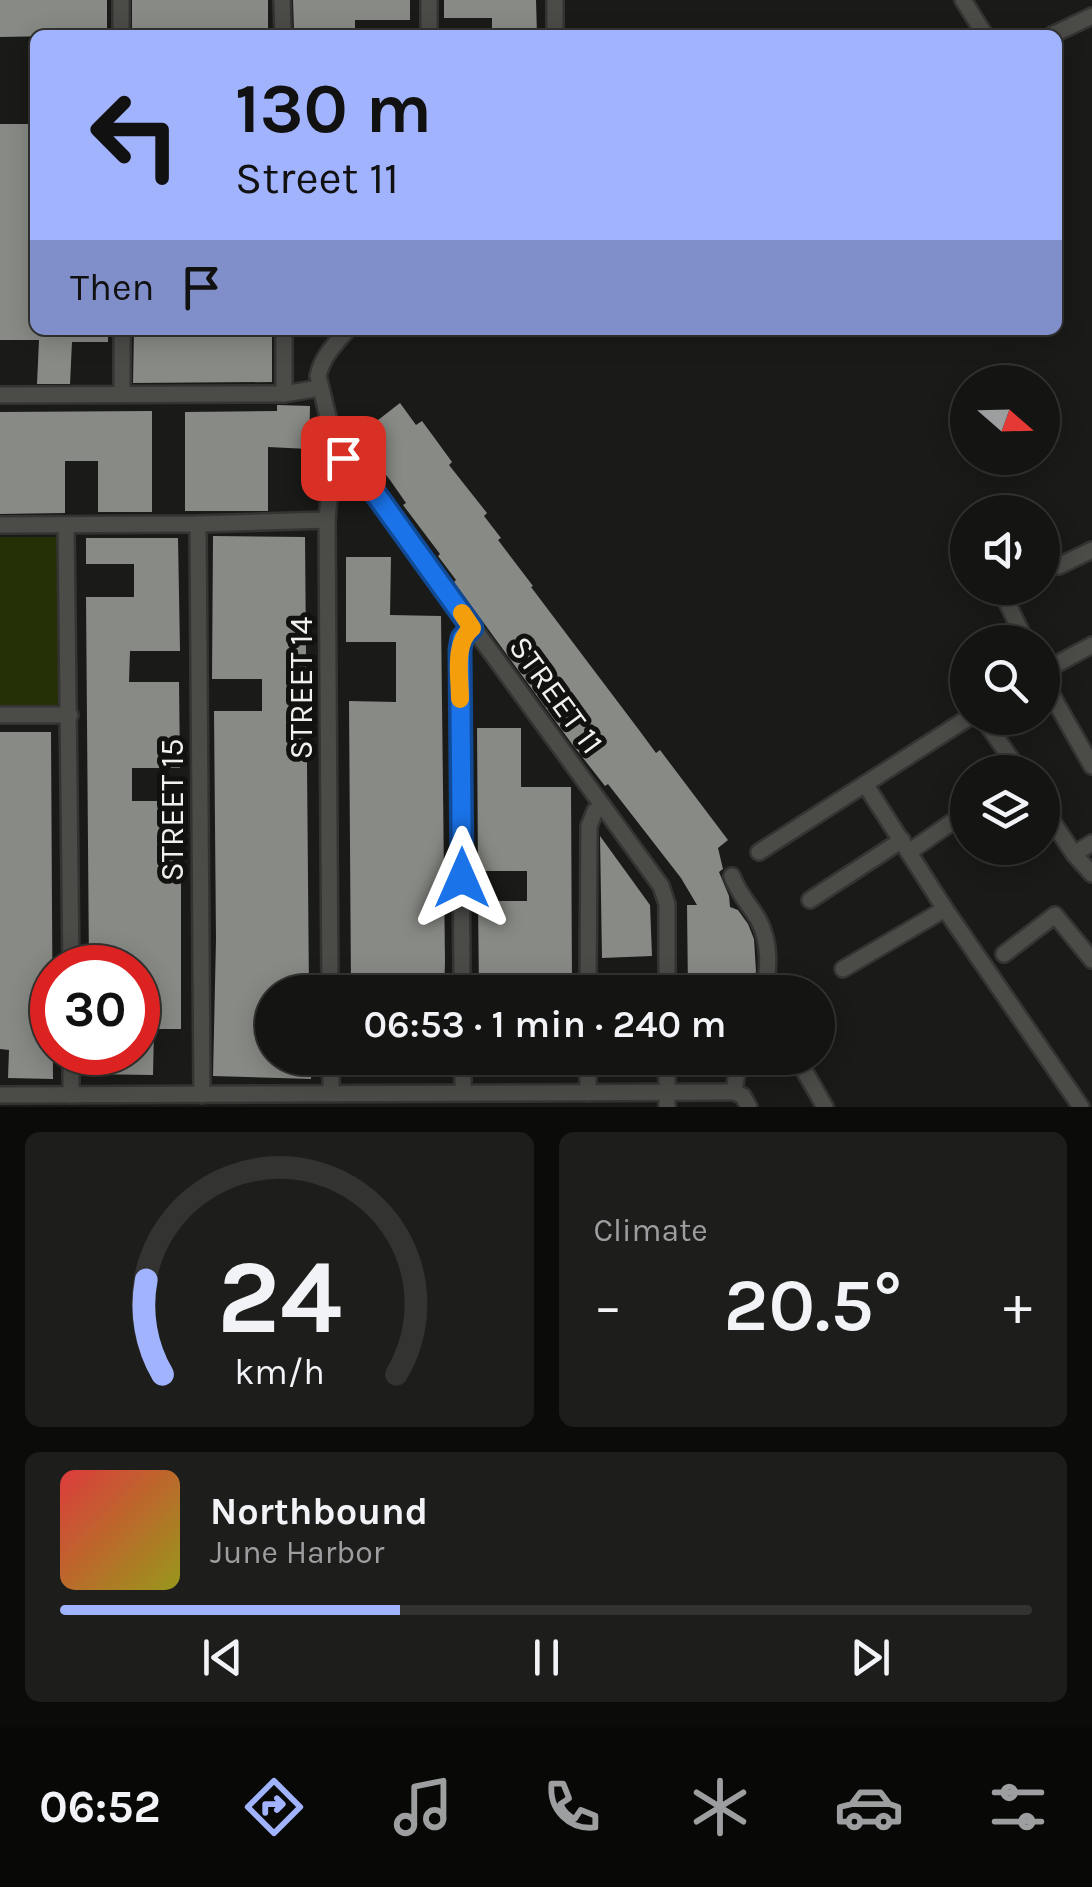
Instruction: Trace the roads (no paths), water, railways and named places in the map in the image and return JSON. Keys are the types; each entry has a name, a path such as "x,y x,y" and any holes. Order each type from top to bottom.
{"street":[{"path":"120,0 121,30"},
{"path":"282,0 282,30"},
{"path":"428,0 429,30"},
{"path":"555,0 555,30"},
{"path":"963,0 982,30"},
{"path":"1062,30 1092,16"},
{"path":"122,335 122,394"},
{"path":"284,335 284,394"},
{"path":"0,395 284,394 319,388 320,367 343,335"},
{"name":"STREET 14","path":"319,388 338,458 331,472 327,520 330,975"},
{"name":"STREET 11","path":"338,458 357,468 664,895 667,975"},
{"path":"0,524 327,520"},
{"name":"STREET 15","path":"198,524 202,1095"},
{"path":"66,525 71,945"},
{"path":"1060,566 1092,550"},
{"path":"462,975 460,650 462,638 472,628"},
{"path":"1060,664 1092,645"},
{"path":"1060,708 1092,766"},
{"path":"0,715 70,715"},
{"path":"758,852 950,730"},
{"path":"865,784 1080,1107"},
{"path":"588,975 589,826 595,811 602,806"},
{"path":"810,900 950,822"},
{"path":"1060,833 1092,874"},
{"path":"1074,854 1092,843"},
{"path":"732,876 736,889 760,921 769,958 766,975"},
{"path":"844,969 945,909"},
{"path":"1004,954 1055,915 1092,960"},
{"path":"72,1075 72,1094"},
{"path":"331,1075 331,1093"},
{"path":"463,1075 463,1093"},
{"path":"588,1075 588,1093"},
{"path":"734,1092 736,1075"},
{"path":"806,1075 824,1107"},
{"path":"0,1095 26,1101 72,1094 152,1101 202,1095 280,1101 331,1093 409,1100 463,1093 537,1100 588,1093 667,1100 734,1092 743,1096 749,1107"}]}
